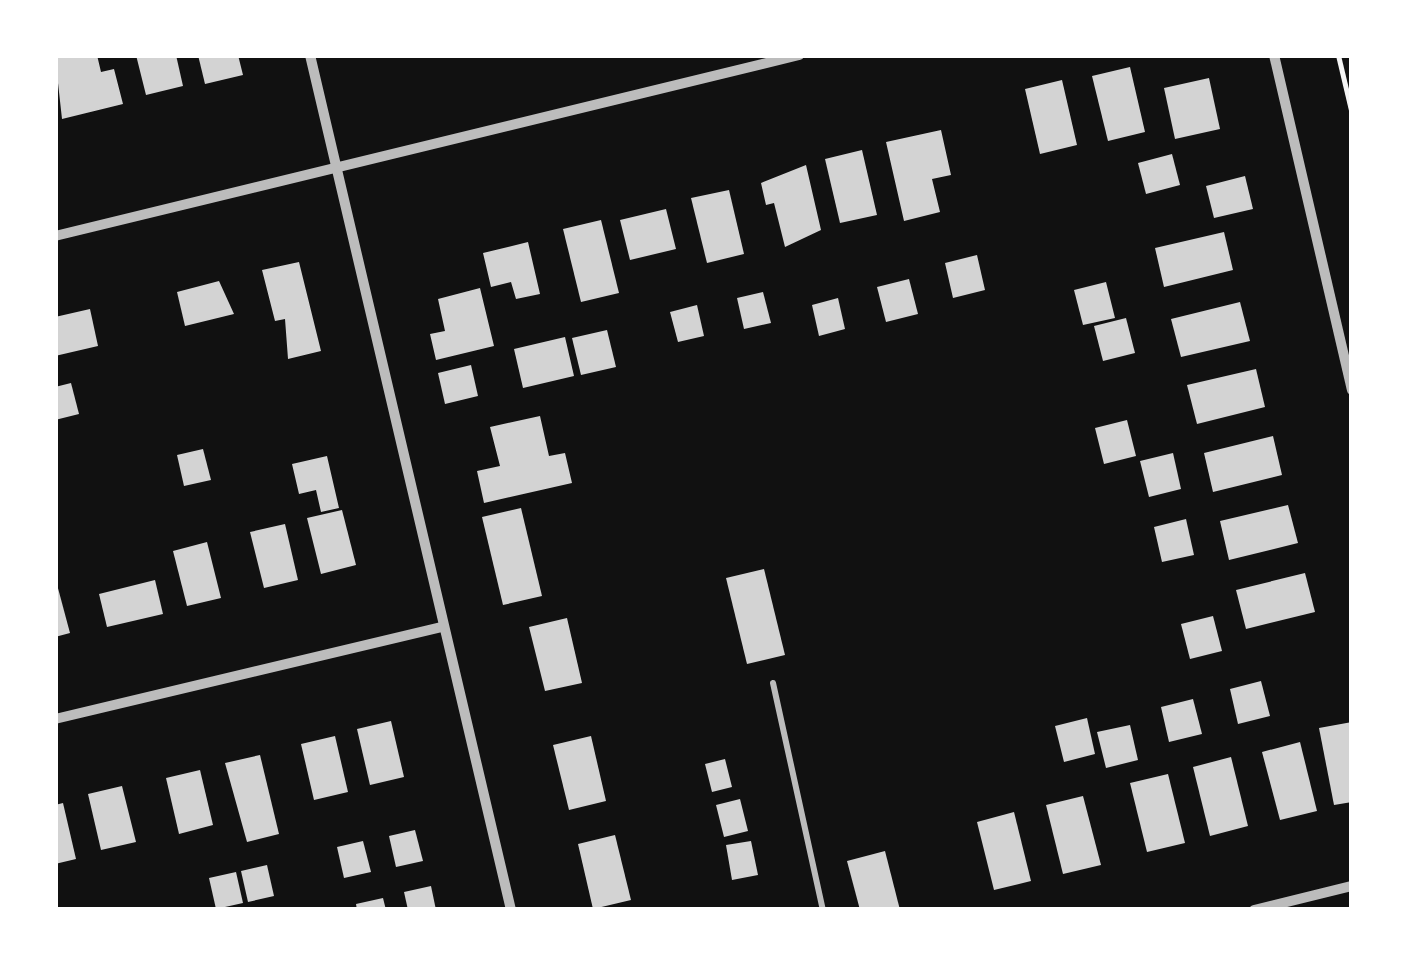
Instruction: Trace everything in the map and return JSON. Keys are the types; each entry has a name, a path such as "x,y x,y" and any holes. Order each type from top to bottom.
{"street":[{"path":"310,55 510,910"},
{"path":"55,236 799,55"},
{"path":"1274,55 1352,390"},
{"path":"55,718 442,626"},
{"path":"1254,910 1352,886"}],"lane":[{"path":"773,683 823,910"}],"path":[{"path":"1338,55 1352,114"}],"building":[{"path":"97,55 101,72 114,69 123,104 62,119 55,56"},
{"path":"136,55 176,55 183,86 146,95"},
{"path":"198,55 238,55 243,75 205,84"},
{"path":"1130,67 1145,132 1108,141 1092,76"},
{"path":"1209,78 1220,129 1175,139 1164,88"},
{"path":"1062,80 1077,145 1040,154 1025,89"},
{"path":"941,130 951,175 932,179 940,212 904,221 886,142"},
{"path":"862,150 877,215 840,223 825,159"},
{"path":"1172,154 1180,185 1146,194 1138,163"},
{"path":"806,165 821,230 785,247 774,203 766,205 761,183"},
{"path":"1245,176 1253,209 1214,218 1206,186"},
{"path":"729,190 744,254 707,263 691,198"},
{"path":"666,209 676,249 630,260 620,220"},
{"path":"601,220 619,293 581,302 563,229"},
{"path":"1224,232 1233,270 1164,287 1155,248"},
{"path":"528,242 540,294 516,299 511,282 491,287 483,253"},
{"path":"977,255 985,290 953,298 945,263"},
{"path":"299,262 321,351 288,359 285,319 275,321 262,270"},
{"path":"909,279 918,314 886,322 877,287"},
{"path":"219,281 234,314 185,326 177,292"},
{"path":"1106,282 1115,318 1083,325 1074,290"},
{"path":"480,288 494,346 436,360 430,334 445,331 438,299"},
{"path":"763,292 771,323 744,329 737,298"},
{"path":"838,298 845,329 819,336 812,305"},
{"path":"1240,302 1250,341 1181,357 1171,319"},
{"path":"697,305 704,336 678,342 670,312"},
{"path":"90,309 98,346 55,356 55,317"},
{"path":"1126,318 1135,353 1103,361 1094,326"},
{"path":"607,330 616,367 581,375 572,338"},
{"path":"565,337 574,376 523,388 514,349"},
{"path":"471,365 478,396 445,404 438,373"},
{"path":"1256,369 1265,407 1197,424 1187,385"},
{"path":"71,383 79,414 55,420 55,387"},
{"path":"540,416 549,456 565,453 572,483 484,503 477,471 500,466 490,427"},
{"path":"1127,420 1136,456 1104,464 1095,428"},
{"path":"1273,436 1282,475 1213,492 1204,453"},
{"path":"203,449 211,480 184,486 177,455"},
{"path":"1173,453 1181,489 1149,497 1140,461"},
{"path":"327,456 339,508 321,512 316,490 299,494 292,464"},
{"path":"1288,505 1298,543 1229,560 1220,521"},
{"path":"521,508 542,596 503,605 482,517"},
{"path":"342,510 356,565 321,574 307,518"},
{"path":"1186,519 1194,555 1162,562 1154,527"},
{"path":"285,524 298,580 264,588 250,532"},
{"path":"207,542 221,598 187,606 173,551"},
{"path":"764,569 785,655 747,664 726,578"},
{"path":"1305,573 1315,612 1246,629 1236,590"},
{"path":"55,577 70,633 55,637"},
{"path":"155,580 163,614 107,627 99,594"},
{"path":"1213,616 1222,651 1190,659 1181,624"},
{"path":"567,618 582,683 545,691 529,627"},
{"path":"1261,681 1270,716 1238,724 1230,689"},
{"path":"1193,699 1202,734 1169,742 1161,707"},
{"path":"1087,718 1095,754 1064,762 1055,726"},
{"path":"391,721 404,777 370,785 357,729"},
{"path":"1352,722 1352,802 1334,805 1319,728"},
{"path":"1130,725 1138,760 1106,768 1097,732"},
{"path":"335,736 348,792 314,800 301,744"},
{"path":"591,736 606,801 569,810 553,745"},
{"path":"1300,742 1317,811 1280,820 1262,752"},
{"path":"260,755 279,834 247,842 225,763"},
{"path":"1231,757 1248,826 1210,836 1193,767"},
{"path":"725,759 732,787 712,792 705,764"},
{"path":"200,770 213,825 179,834 166,778"},
{"path":"1168,774 1185,843 1147,852 1130,783"},
{"path":"122,786 136,842 101,850 88,794"},
{"path":"1083,796 1101,865 1063,874 1046,805"},
{"path":"740,799 748,831 724,837 716,805"},
{"path":"63,803 76,859 55,864 55,805"},
{"path":"1014,812 1031,881 994,890 977,822"},
{"path":"415,830 423,861 396,867 389,836"},
{"path":"615,835 631,900 593,909 578,844"},
{"path":"363,841 371,872 344,878 337,847"},
{"path":"751,841 758,875 732,880 726,845"},
{"path":"885,851 900,910 860,910 847,861"},
{"path":"267,865 274,896 248,902 241,871"},
{"path":"236,872 243,903 216,909 209,878"},
{"path":"431,886 436,910 408,910 404,892"},
{"path":"383,898 386,910 357,910 356,904"}]}
